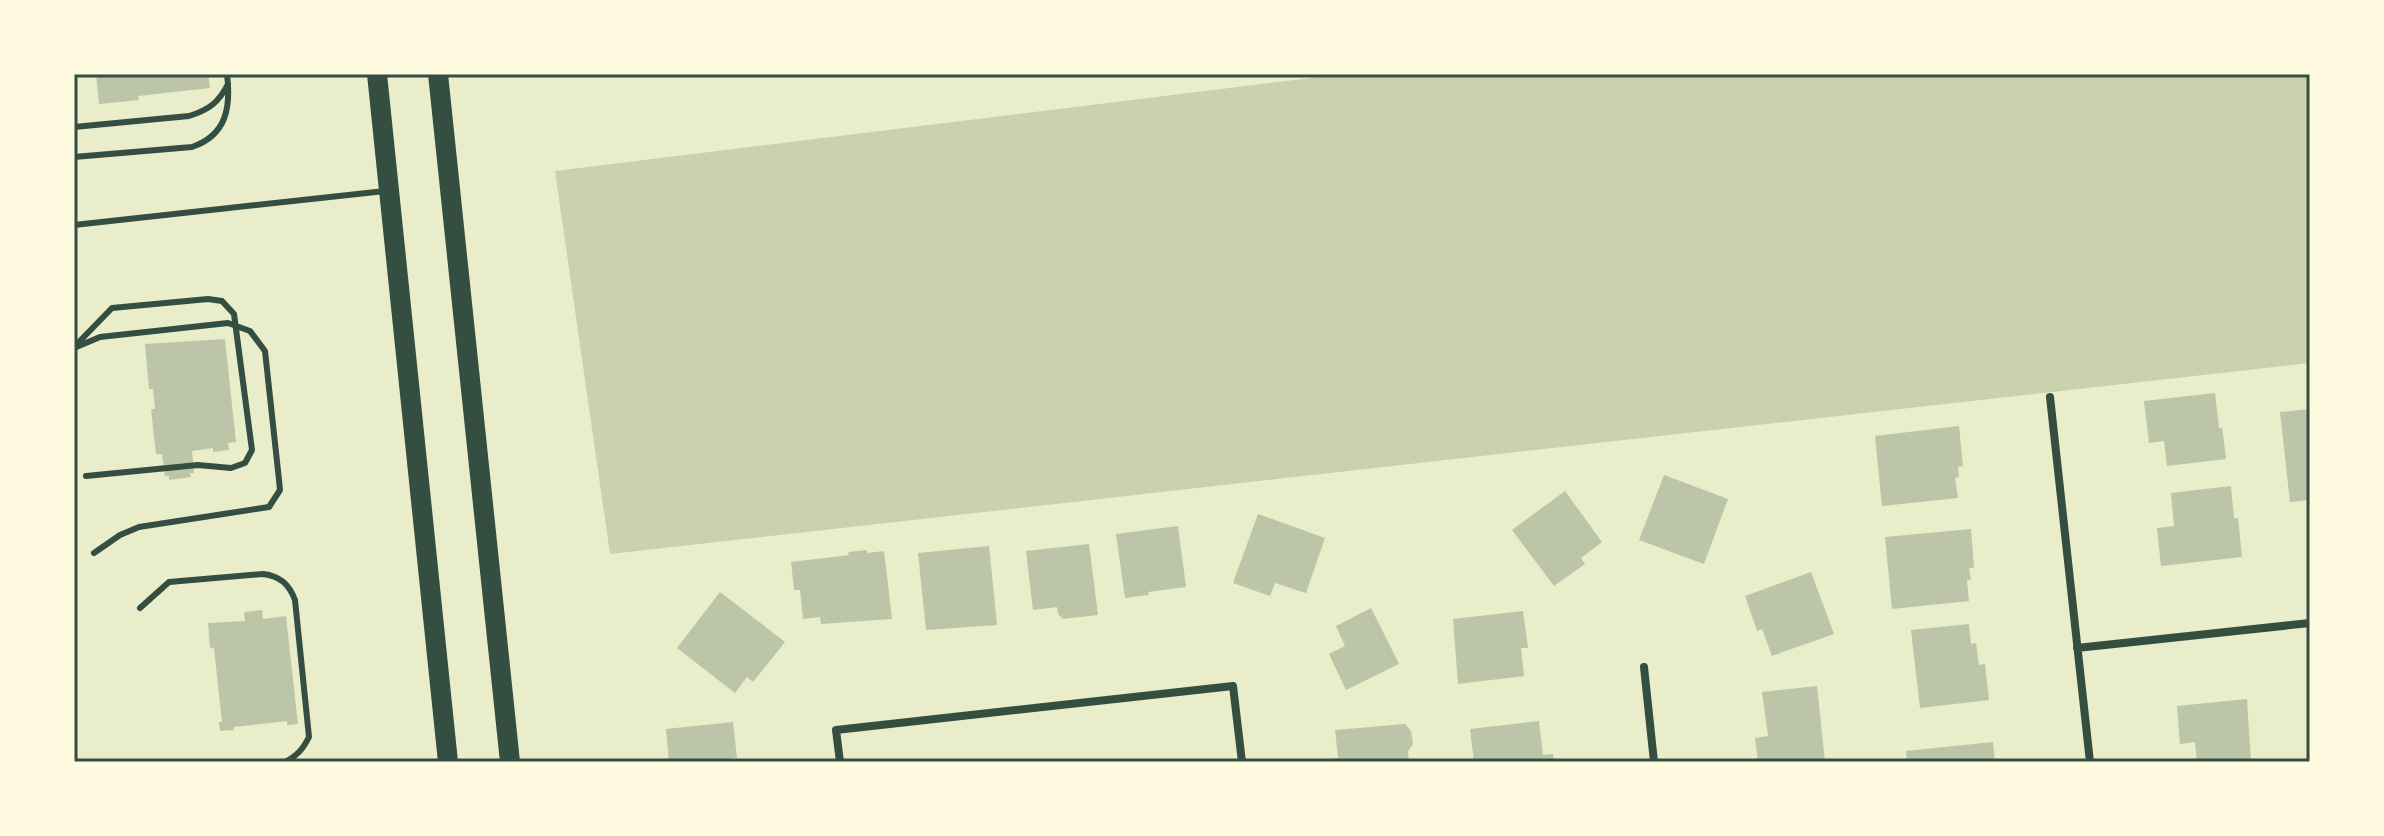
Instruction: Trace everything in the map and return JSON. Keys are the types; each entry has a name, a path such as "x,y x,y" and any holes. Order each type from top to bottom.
{"main road":[{"path":"377,74 448,762"},
{"path":"438,74 510,762"}],"street":[{"path":"2050,397 2090,762"},
{"path":"2077,648 2310,623"},
{"path":"1644,667 1654,762"},
{"path":"840,762 836,730 1233,686 1242,762"}],"lane":[{"path":"74,157 192,147 203,143 212,138 229,109 227,74"},
{"path":"74,127 204,112 216,103 228,84"},
{"path":"74,225 389,190"},
{"path":"74,347 112,308 215,299 229,306 236,325 252,450 245,463 231,468 198,465 86,476"},
{"path":"74,347 100,337 228,323 250,331 265,351 280,490 276,500 259,511 139,527 120,535 94,553"},
{"path":"140,608 169,582 263,574 273,575 288,585 295,600 309,737 295,757 285,762"}],"green space":[{"path":"1343,74 2310,74 2310,363 610,554 555,171"}],"building":[{"path":"96,74 208,74 210,88 99,104"},
{"path":"225,339 236,442 228,443 229,450 213,452 213,448 192,451 194,473 190,473 191,477 169,480 169,476 165,476 162,454 156,454 151,409 155,409 153,389 149,389 145,344"},
{"path":"2215,393 2226,459 2167,466 2164,441 2149,443 2144,401"},
{"path":"2310,409 2310,500 2290,502 2280,412"},
{"path":"1959,426 1963,466 1958,467 1959,477 1955,478 1958,498 1882,506 1875,436"},
{"path":"1664,475 1728,499 1704,564 1639,540"},
{"path":"2231,486 2242,557 2161,566 2157,528 2174,526 2171,493"},
{"path":"1565,491 1602,542 1581,558 1585,564 1554,586 1512,530"},
{"path":"1258,514 1325,538 1306,593 1275,583 1270,596 1233,583"},
{"path":"1178,526 1186,587 1125,598 1116,534"},
{"path":"1971,529 1974,568 1969,568 1971,580 1967,580 1969,601 1892,609 1885,537"},
{"path":"1089,544 1098,615 1063,619 1057,607 1033,610 1026,551"},
{"path":"989,546 997,625 926,630 918,553"},
{"path":"867,550 867,553 884,551 892,619 821,624 820,617 803,619 800,590 794,590 791,562"},
{"path":"1811,572 1834,634 1772,656 1762,629 1757,631 1745,596"},
{"path":"720,592 785,642 753,682 747,677 735,693 677,648"},
{"path":"1371,608 1399,664 1346,690 1329,654 1345,646 1336,626"},
{"path":"262,610 263,619 286,616 298,724 287,725 287,721 220,731 219,722 222,722 214,648 210,648 208,623 245,621 244,612"},
{"path":"1523,611 1528,648 1521,648 1524,676 1458,684 1453,619"},
{"path":"1969,624 1971,644 1976,643 1979,665 1985,664 1989,700 1920,708 1911,630"},
{"path":"1817,686 1825,762 1758,762 1755,738 1768,736 1762,692"},
{"path":"2247,699 2251,762 2197,762 2195,742 2180,744 2177,706"},
{"path":"1539,721 1543,755 1553,754 1554,762 1474,762 1470,729"},
{"path":"733,722 737,758 732,758 732,762 669,762 666,729"},
{"path":"1405,724 1411,731 1413,744 1408,751 1409,762 1334,762 1334,758 1338,758 1335,730"},
{"path":"1993,742 1995,762 1907,762 1906,751"}]}
